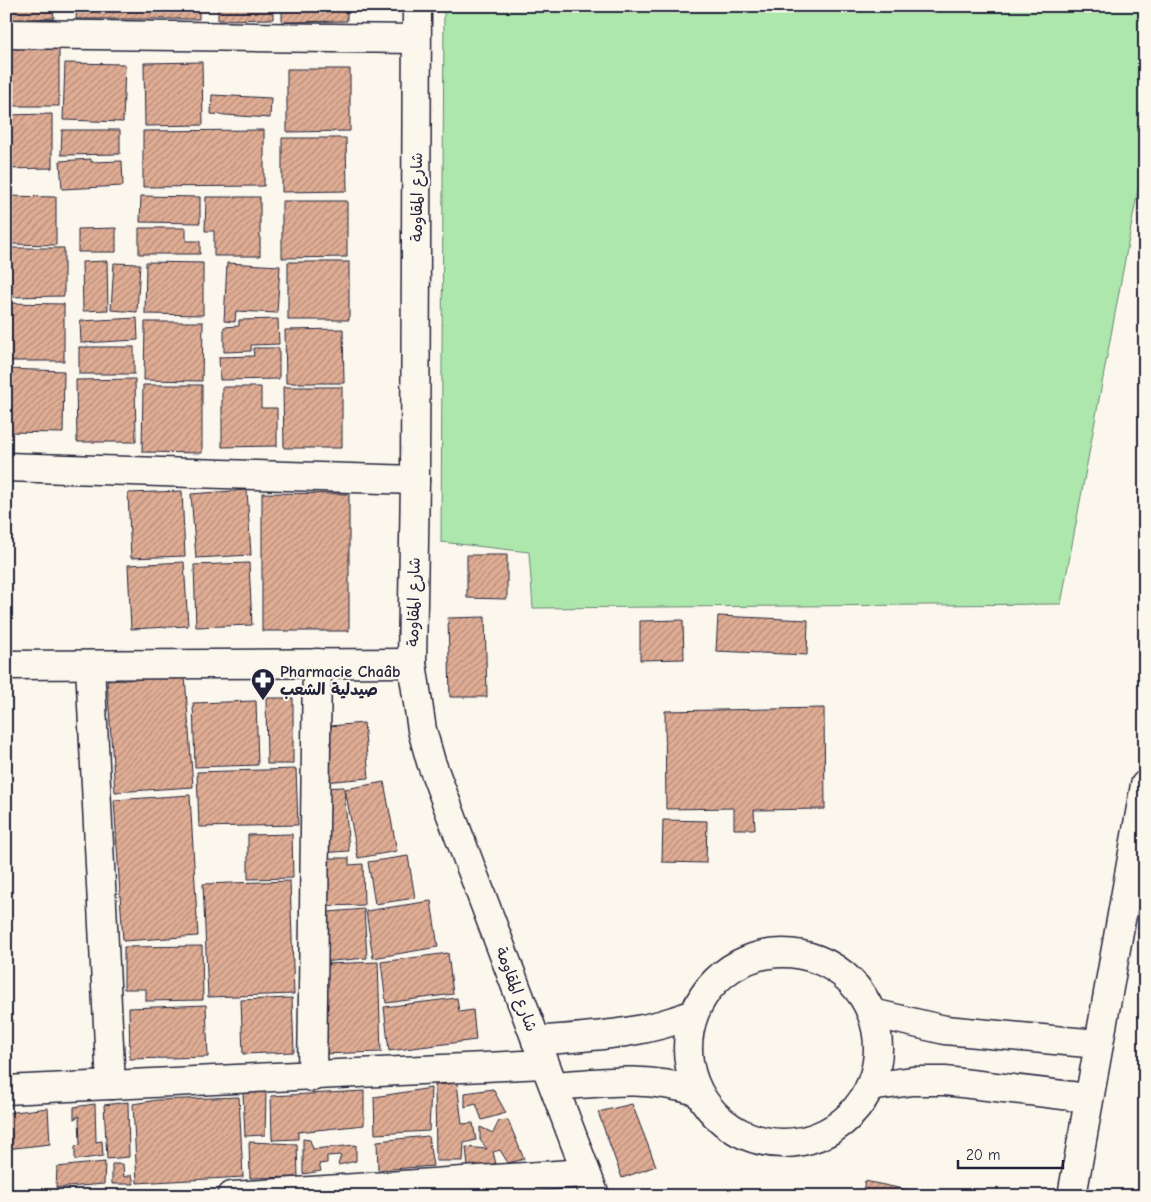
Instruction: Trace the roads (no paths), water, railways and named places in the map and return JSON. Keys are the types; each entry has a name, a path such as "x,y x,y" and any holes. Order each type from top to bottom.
{"street":[{"name":"شارع المقاومة","path":"417,6 415,480 412,663 422,730 431,762 591,1184"},
{"path":"6,34 416,39"},
{"path":"6,467 415,480"},
{"path":"312,1077 317,663"},
{"path":"6,666 412,663"},
{"path":"90,665 111,1084"},
{"path":"1072,1196 1145,785"},
{"path":"782,952 810,956 836,969 857,988 872,1013 878,1038 878,1062 870,1086 854,1112 830,1132 801,1143 770,1144 740,1135 715,1117 697,1092 688,1066 687,1040 693,1014 708,989 728,969 754,957 782,952"},
{"path":"872,1013 944,1030 1098,1044"},
{"path":"545,1064 632,1032 663,1026 693,1014"},
{"path":"6,1090 111,1084 312,1077 545,1064 670,1084 697,1092"},
{"path":"870,1086 912,1081 945,1081 1088,1098"},
{"path":"232,1196 591,1184"}],"place":[{"name":"Pharmacie Chaâb صيدلية الشعب","path":"263,701"}]}
